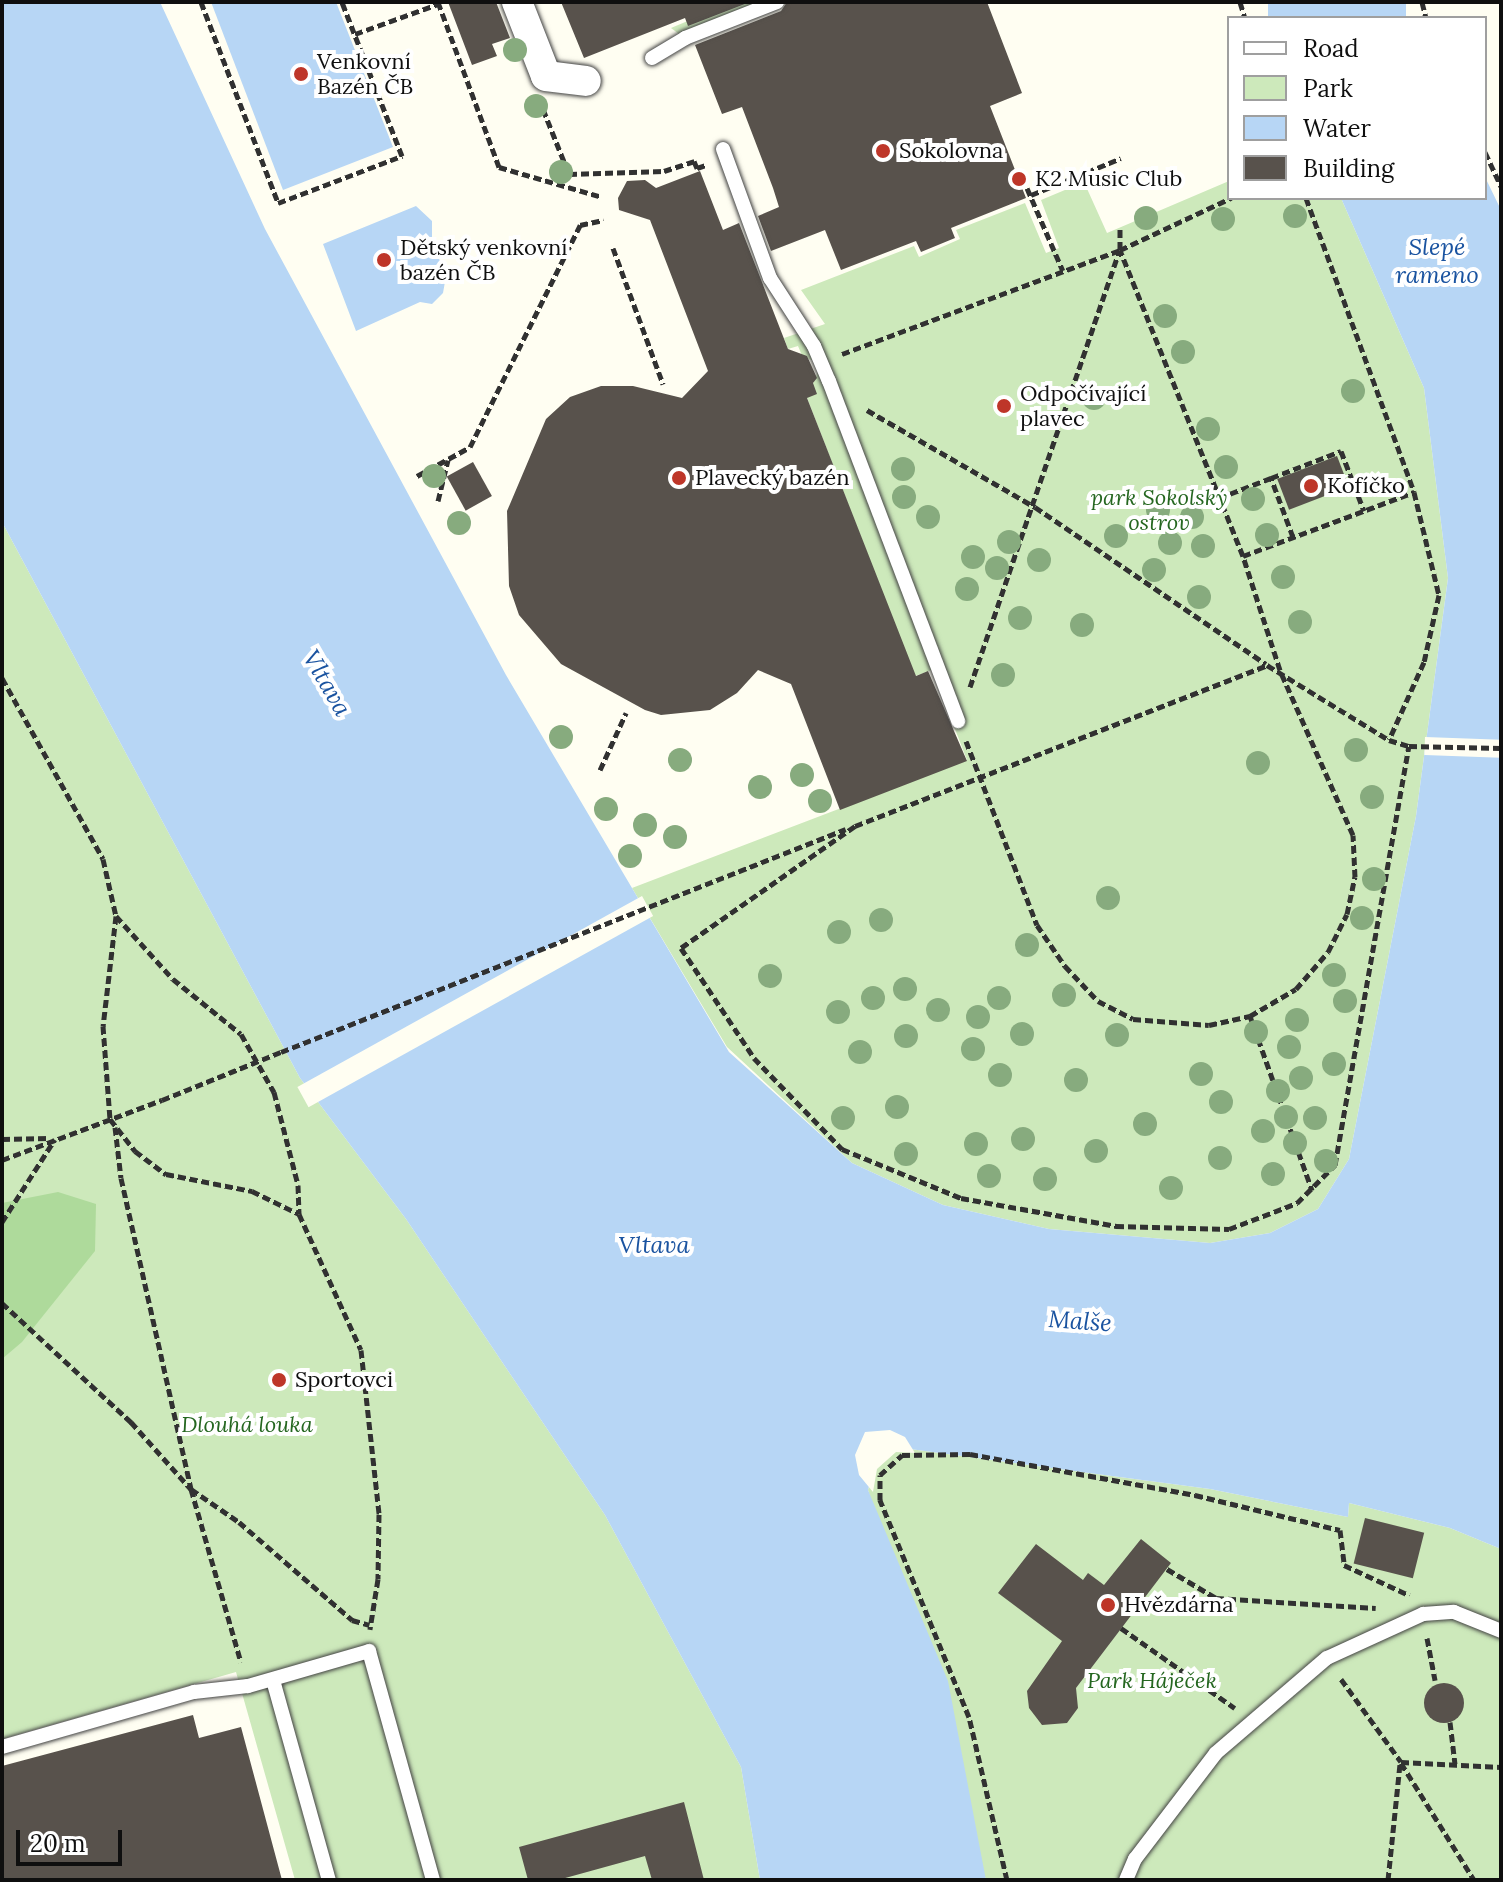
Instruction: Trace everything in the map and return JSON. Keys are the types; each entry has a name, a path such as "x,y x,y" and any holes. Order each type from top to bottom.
{"street":[{"path":"517,2 546,76 586,81"}],"lane":[{"path":"652,58 685,38 777,2"},
{"path":"725,153 770,278 821,362 958,721"},
{"path":"1126,1880 1135,1859 1216,1753 1327,1658 1394,1624 1423,1614 1454,1612 1501,1631"},
{"path":"2,1747 194,1692 248,1686 369,1651 433,1880"},
{"path":"273,1680 329,1880"}],"path":[{"path":"201,2 278,203 402,156 342,2"},
{"path":"355,34 438,3 499,167 602,197"},
{"path":"538,97 569,174 664,171 694,161 697,168 725,153"},
{"path":"1487,156 1501,186"},
{"path":"1031,195 1121,158"},
{"path":"1027,188 1063,271"},
{"path":"821,362 1120,250 1227,200"},
{"path":"1307,200 1414,492 1439,595 1424,662 1389,740"},
{"path":"417,476 470,447 580,225 603,220"},
{"path":"1120,228 1120,250 1035,507 958,721 1037,925 1065,966 1098,1001 1133,1019 1168,1025 1209,1025 1250,1016 1296,989 1328,952 1347,914 1355,877 1353,835 1280,670 1243,556 1120,250"},
{"path":"613,248 663,384"},
{"path":"832,390 1035,507 1267,665 1280,670 1389,740 1409,746 1501,748"},
{"path":"1219,498 1341,451 1364,511"},
{"path":"438,501 448,460"},
{"path":"1271,478 1293,537"},
{"path":"1243,556 1414,492"},
{"path":"2,1160 55,1138 113,1122 798,846 1267,665"},
{"path":"2,678 103,859 116,916 103,1026 121,1178 191,1489 248,1686"},
{"path":"600,770 626,713"},
{"path":"855,826 681,948 754,1058 842,1149 961,1198 1116,1226 1229,1229 1276,1213 1312,1190 1335,1165 1409,746"},
{"path":"116,916 173,979 241,1034 274,1092 298,1185 299,1214 361,1350 379,1514 378,1579 369,1651"},
{"path":"1250,1016 1312,1190"},
{"path":"113,1122 135,1151 166,1174 252,1191 299,1214"},
{"path":"2,1139 55,1138"},
{"path":"2,1222 55,1138"},
{"path":"2,1303 131,1422 191,1489 239,1522 352,1620 370,1626"},
{"path":"1007,1880 969,1717 880,1500 880,1475 902,1455 970,1454 1195,1495 1340,1530 1344,1565 1454,1612"},
{"path":"1167,1569 1216,1598 1374,1606 1394,1624"},
{"path":"1423,1614 1435,1680"},
{"path":"1121,1628 1253,1720"},
{"path":"1327,1658 1401,1762 1474,1880"},
{"path":"1450,1722 1455,1764"},
{"path":"1401,1762 1501,1767"},
{"path":"1388,1880 1401,1762"}],"green space":[{"path":"733,2 765,2 679,34 671,28"},
{"name":"park Sokolský ostrov","path":"1084,182 1107,233 1227,182 1227,200 1342,200 1424,388 1448,578 1416,816 1349,1159 1318,1209 1270,1233 1210,1243 1049,1229 943,1205 852,1163 727,1047 632,888 967,760 932,670 915,676 807,398 820,367 817,361 803,358 798,346 788,349 784,338 825,324 801,290 914,246 919,257 960,239 956,230 1025,203 1046,253 1059,248 1041,200"},
{"name":"Dlouhá louka","path":"2,522 300,1078 406,1219 605,1515 741,1767 760,1880 295,1880 236,1672 2,1739"},
{"path":"58,1192 96,1204 95,1251 22,1342 2,1359 2,1203"},
{"name":"Park Háječek","path":"895,1447 1210,1489 1348,1517 1349,1503 1450,1528 1501,1549 1501,1880 986,1880 868,1490 874,1467"}],"water":[{"name":"Vltava","path":"2,2 160,2 265,229 506,675 729,1052 852,1163 943,1205 1049,1229 1210,1243 1270,1233 1318,1209 1349,1159 1416,816 1448,578 1424,388 1342,200 1487,200 1487,181 1501,210 1501,1549 1450,1528 1349,1503 1348,1517 1210,1489 895,1447 874,1467 868,1490 948,1681 986,1880 760,1880 741,1767 605,1515 406,1219 300,1078 2,522"},
{"name":"Venkovní Bazén ČB","path":"211,2 336,2 393,147 283,190"},
{"path":"1268,2 1406,2 1406,16 1268,16"},
{"name":"Dětský venkovní bazén ČB","path":"416,206 432,221 432,241 446,276 443,293 432,304 420,302 356,331 323,244"}],"pier":[{"path":"1425,737 1501,740 1500,758 1424,755"},
{"path":"642,896 653,916 309,1107 297,1087"},
{"path":"890,1430 905,1437 915,1453 896,1452 877,1469 873,1492 859,1475 855,1455 865,1432"}],"building":[{"path":"448,2 496,2 510,38 492,44 497,56 472,65"},
{"path":"561,2 750,2 688,26 685,18 584,58"},
{"name":"Sokolovna","path":"787,2 987,2 1022,93 990,106 1026,198 951,228 955,238 921,252 916,241 841,270 825,230 771,251 758,216 779,207 773,188 742,107 722,114 695,45 781,11"},
{"name":"Plavecký bazén","path":"700,171 723,230 739,223 788,349 807,356 817,378 813,383 817,394 807,398 916,676 928,671 967,761 840,810 791,684 758,670 737,693 710,710 661,715 645,710 561,664 519,615 509,586 507,511 546,419 570,397 601,386 633,386 682,398 708,371 650,220 619,210 618,198 627,181 645,180 656,188"},
{"path":"1337,456 1349,487 1289,510 1277,479"},
{"path":"473,462 492,496 466,511 447,477"},
{"path":"1365,1518 1424,1533 1413,1578 1354,1564"},
{"name":"Hvězdárna","path":"1141,1539 1171,1563 1076,1688 1078,1708 1067,1723 1042,1725 1029,1708 1027,1691 1062,1641 998,1593 1036,1544 1083,1580 1088,1573 1104,1585"},
{"path":"1444,1683 1458,1689 1464,1703 1458,1717 1444,1723 1430,1717 1424,1703 1430,1689"},
{"path":"193,1715 199,1738 241,1727 282,1880 2,1880 2,1766"},
{"path":"684,1802 704,1880 652,1880 645,1856 558,1880 528,1880 519,1847"}],"place":[{"name":"Venkovní Bazén ČB","path":"301,74"},
{"name":"Sokolovna","path":"883,151"},
{"name":"K2 Music Club","path":"1019,179"},
{"name":"Dětský venkovní bazén ČB","path":"384,260"},
{"name":"Odpočívající plavec","path":"1004,406"},
{"name":"Plavecký bazén","path":"679,478"},
{"name":"Kofíčko","path":"1311,486"},
{"name":"Sportovci","path":"279,1380"},
{"name":"Hvězdárna","path":"1108,1605"}],"water label":[{"name":"Slepé rameno","path":"1437,261"},
{"name":"Malše","path":"1080,1321"}]}
